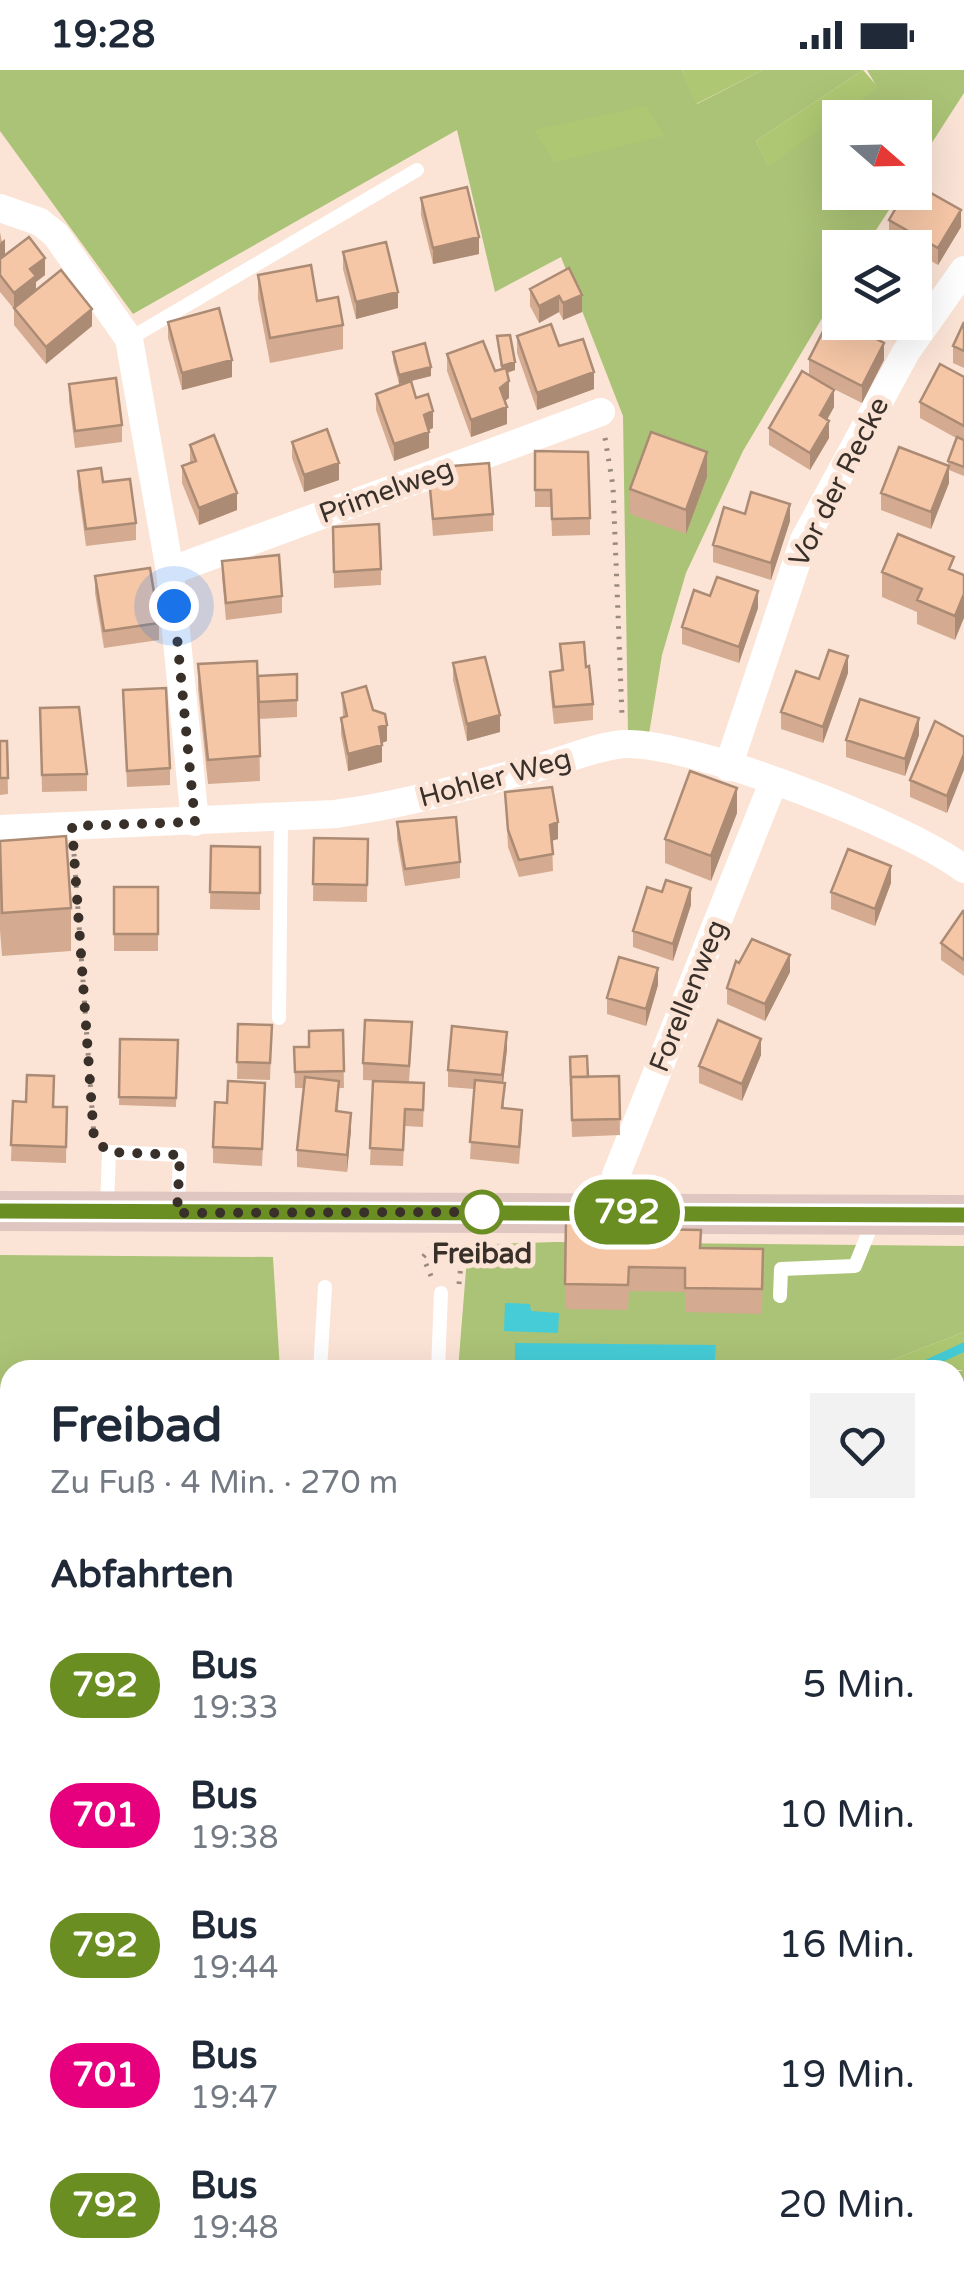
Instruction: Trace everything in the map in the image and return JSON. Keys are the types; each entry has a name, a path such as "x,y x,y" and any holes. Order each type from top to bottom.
{"main road":[{"path":"0,1211 964,1215"}],"street":[{"path":"0,208 40,222 56,235 129,340 170,571 195,822"},
{"name":"Vor der Recke","path":"728,767 804,540 906,352 964,270"},
{"name":"Primelweg","path":"170,571 601,412"},
{"name":"Hohler Weg","path":"0,829 195,822 382,808 623,744 678,752 728,767 882,822 944,854 964,870"},
{"name":"Forellenweg","path":"612,1212 616,1176 774,783"}],"lane":[{"path":"129,340 417,170"},
{"path":"280,1018 281,817"},
{"path":"106,1212 109,1152 180,1155 177,1213"},
{"path":"780,1296 781,1269 855,1266 876,1214"},
{"path":"321,1360 325,1287"},
{"path":"438,1360 440,1293"}],"path":[{"path":"601,412 613,486 623,744"},
{"path":"72,826 94,1139 109,1152"},
{"path":"438,1242 423,1258 440,1293"},
{"path":"450,1242 463,1242 462,1261"}],"green space":[{"path":"0,70 682,70 697,104 763,70 863,70 756,141 768,166 822,127 822,210 889,210 876,230 822,230 822,318 743,451 686,573 662,655 649,734 628,733 623,416 561,257 495,292 457,130 133,314 0,131"},
{"path":"682,70 763,70 696,104"},
{"path":"863,70 878,87 860,100 822,100 822,128 768,167 756,141"},
{"path":"867,70 964,70 964,93 932,143 932,100 859,100 877,87"},
{"path":"646,106 664,136 555,162 534,130"},
{"path":"555,1242 964,1246 964,1332 892,1360 459,1360 468,1245"},
{"path":"0,1255 273,1257 279,1360 0,1360"},
{"path":"964,1332 964,1360 892,1360"}],"water":[{"path":"505,1303 530,1304 531,1311 559,1313 558,1333 504,1331"},
{"path":"515,1343 716,1345 715,1360 515,1360"}],"building":[{"path":"467,187 479,237 433,248 421,198"},
{"path":"932,194 961,210 938,248 932,245 932,230 906,230 889,220 895,210 932,210"},
{"path":"29,237 45,258 30,269 36,276 14,293 0,275 0,259"},
{"path":"386,242 398,292 356,302 343,252"},
{"path":"311,265 317,301 338,297 343,325 270,338 258,275"},
{"path":"569,268 582,295 563,303 559,296 539,306 530,289"},
{"path":"61,270 92,309 46,347 14,308"},
{"path":"219,308 232,360 182,373 168,322"},
{"path":"964,322 964,351 953,346"},
{"path":"551,324 559,346 583,339 594,372 537,393 517,336"},
{"path":"822,334 822,340 884,343 862,386 809,359"},
{"path":"510,335 515,362 502,366 497,336"},
{"path":"483,341 495,371 506,368 509,381 500,388 507,407 471,420 447,354"},
{"path":"425,343 431,367 399,375 393,352"},
{"path":"940,364 964,377 964,426 920,402"},
{"path":"802,371 834,390 820,415 829,421 810,453 769,428"},
{"path":"116,378 122,425 75,431 69,384"},
{"path":"411,381 416,398 428,394 433,411 424,415 429,432 394,444 376,394"},
{"path":"327,429 339,463 304,475 292,442"},
{"path":"651,432 707,452 686,510 630,489"},
{"path":"214,435 237,493 199,508 182,466 196,461 190,445"},
{"path":"957,437 964,440 964,467 948,461"},
{"path":"899,447 949,466 931,512 881,493"},
{"path":"535,451 588,452 590,518 552,519 551,490 535,490"},
{"path":"489,463 493,514 433,519 428,468"},
{"path":"101,468 103,482 130,479 136,523 86,529 78,471"},
{"path":"751,492 790,504 771,563 713,545 724,507 745,514"},
{"path":"379,524 381,569 334,572 333,527"},
{"path":"898,534 954,557 949,569 964,575 964,594 955,616 917,600 922,589 882,572"},
{"path":"279,555 282,596 226,603 222,561"},
{"path":"150,568 159,623 104,631 95,576"},
{"path":"717,577 758,591 739,647 682,627 694,590 710,596"},
{"path":"584,642 593,704 554,707 550,672 563,670 560,644"},
{"path":"829,650 848,656 823,727 781,712 796,671 819,679"},
{"path":"485,657 500,715 467,724 453,663"},
{"path":"257,661 260,756 208,760 198,664"},
{"path":"297,674 297,700 259,702 258,676"},
{"path":"366,686 373,710 385,714 387,725 379,727 382,745 348,754 341,718 347,716 342,693"},
{"path":"166,688 170,768 127,771 123,690"},
{"path":"860,699 919,718 905,759 846,740"},
{"path":"79,707 87,774 42,775 40,708"},
{"path":"935,721 964,737 964,754 947,796 910,780"},
{"path":"0,741 7,741 8,778 0,778"},
{"path":"690,771 737,788 711,856 665,839"},
{"path":"552,787 558,822 550,825 553,854 519,860 508,830 505,792"},
{"path":"456,817 460,862 405,869 397,822"},
{"path":"66,836 71,908 2,913 0,841"},
{"path":"314,838 368,839 367,885 313,884"},
{"path":"211,846 260,847 260,893 210,892"},
{"path":"848,849 891,866 875,909 831,892"},
{"path":"666,880 691,888 673,944 633,931 647,887 662,892"},
{"path":"114,887 158,887 158,934 114,934"},
{"path":"964,911 964,960 941,943"},
{"path":"752,939 790,955 765,1004 727,988 736,961 739,963"},
{"path":"619,957 658,968 646,1009 607,998"},
{"path":"365,1020 412,1022 409,1066 363,1063"},
{"path":"718,1020 761,1039 742,1084 699,1066"},
{"path":"238,1024 272,1025 270,1063 237,1062"},
{"path":"452,1026 507,1032 502,1075 448,1070"},
{"path":"343,1030 344,1071 295,1072 294,1047 309,1047 309,1031"},
{"path":"120,1039 178,1040 176,1098 119,1097"},
{"path":"587,1056 588,1077 571,1077 571,1086 570,1057"},
{"path":"27,1075 54,1076 53,1107 67,1107 66,1147 11,1145 13,1101 26,1102"},
{"path":"619,1076 620,1119 572,1120 571,1077"},
{"path":"305,1077 339,1081 336,1111 351,1113 347,1155 297,1150"},
{"path":"475,1080 505,1083 502,1108 522,1110 519,1147 470,1142"},
{"path":"228,1081 265,1083 262,1149 213,1147 215,1102 227,1103"},
{"path":"373,1081 424,1083 423,1110 405,1109 403,1150 370,1148"},
{"path":"566,1220 647,1222 647,1229 701,1230 700,1248 763,1249 762,1289 685,1288 685,1268 629,1267 628,1285 565,1284"}],"waterway":[{"path":"936,1360 964,1347"}],"bus line":[{"name":"792","path":"0,1211 964,1215"}],"place":[{"name":"Freibad","path":"482,1212"}],"route":[{"path":"174,606 195,822 72,826 94,1139 109,1152 180,1155 177,1213 482,1212"}]}
